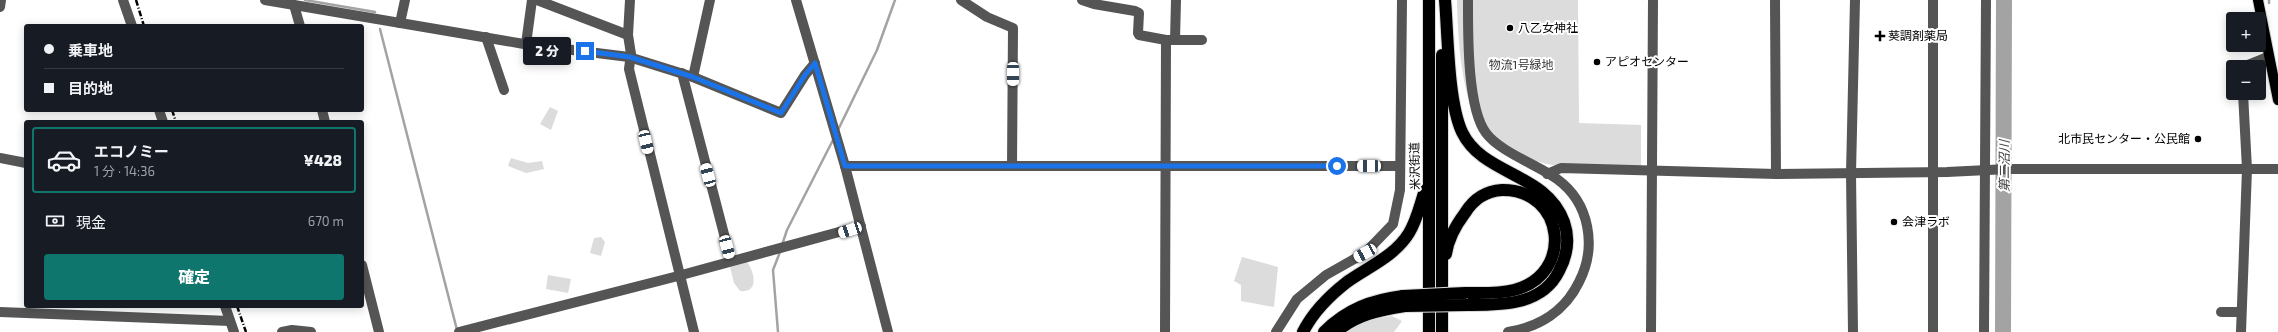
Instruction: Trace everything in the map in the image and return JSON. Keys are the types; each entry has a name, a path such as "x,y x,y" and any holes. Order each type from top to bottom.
{"highway":[{"name":"米沢街道","path":"1429,0 1429,332"},
{"path":"1442,332 1444,0"},
{"path":"1324,332 1348,312 1386,298 1404,301 1466,299 1512,303 1527,300 1550,285 1558,274 1566,258 1566,227 1560,212 1552,199 1534,184 1480,154 1469,144 1462,132 1456,115 1444,0"},
{"path":"1303,332 1325,300 1347,283 1391,254 1408,234 1419,212 1429,178"},
{"path":"1442,276 1447,248 1457,224 1475,200 1485,194 1498,190 1511,190 1532,198 1547,212 1552,221 1555,235 1552,258 1546,269 1529,284 1515,290 1466,299"},
{"path":"1336,332 1360,316 1404,301"}],"main road":[{"path":"2258,0 2268,57 2278,100"}],"street":[{"path":"0,7 1,0"},
{"path":"124,0 131,24"},
{"path":"265,0 526,44 630,57 693,77 781,113 805,75 815,63"},
{"path":"400,23 405,0"},
{"path":"526,44 532,0"},
{"path":"537,0 628,35"},
{"path":"630,0 628,35 631,54 629,69 678,276 694,332"},
{"path":"693,77 710,0"},
{"path":"796,0 845,166 888,332"},
{"path":"961,0 987,17 1013,28 1012,166"},
{"path":"1082,0 1094,4 1135,11 1138,13 1138,33 1140,35 1170,40 1202,40"},
{"path":"1165,332 1165,166 1170,40 1176,0"},
{"path":"1276,332 1297,299 1326,275 1365,253 1393,224 1400,190 1402,0"},
{"path":"1468,0 1472,101 1479,121 1486,134 1520,158 1557,179 1569,190 1584,215 1590,245 1587,262 1574,292 1565,305 1536,324 1508,332"},
{"path":"1652,332 1653,0"},
{"path":"1775,0 1776,174"},
{"path":"1853,332 1852,173 1855,0"},
{"path":"1933,332 1934,0"},
{"path":"1984,332 1986,0"},
{"path":"294,5 299,24"},
{"path":"486,37 504,90"},
{"path":"2260,60 2268,57"},
{"path":"682,73 731,261"},
{"path":"2241,332 2247,169 2244,100"},
{"path":"0,158 24,163"},
{"path":"845,166 1400,166"},
{"path":"1547,174 1561,168 1776,174 1934,173 1986,172 2003,170 2278,169"},
{"path":"459,332 678,276 861,226"},
{"path":"364,273 379,332"},
{"path":"226,308 234,332"},
{"path":"0,312 230,322"},
{"path":"2221,312 2241,312"},
{"path":"282,332 292,330 311,332"}],"green space":[{"name":"物流1号緑地","path":"1457,0 1578,0 1579,123 1641,125 1641,167 1558,166 1528,158 1504,149 1494,143 1483,131 1474,115 1468,97 1460,56"},
{"path":"550,107 558,111 551,130 540,124"},
{"path":"511,158 528,163 542,161 544,169 526,173 508,166"},
{"path":"601,237 605,242 601,256 590,253 594,238"},
{"path":"1242,257 1278,267 1274,307 1241,301 1241,285 1234,281"},
{"path":"747,262 752,271 754,281 753,286 746,291 740,291 734,283 730,267"},
{"path":"548,275 571,279 568,293 546,289"},
{"path":"1392,316 1402,321 1394,332 1342,332 1360,321"}],"waterway":[{"path":"305,0 375,12"},
{"path":"838,130 877,50 895,0"},
{"name":"第二沼川","path":"2003,332 2004,0"},
{"path":"380,29 457,330"},
{"path":"782,245 787,230 834,138"},
{"path":"778,332 773,270 780,252"}],"railway":[{"path":"136,0 143,24"},
{"path":"173,112 175,120"},
{"path":"238,308 246,332"}],"place":[{"name":"八乙女神社","path":"1510,28"},
{"name":"葵調剤薬局","path":"1880,36"},
{"name":"アピオセンター","path":"1597,62"},
{"name":"北市民センター・公民館","path":"2198,139"},
{"name":"会津ラボ","path":"1894,222"}],"route":[{"path":"585,51 630,57 693,77 781,113 805,75 815,63 845,166 1337,166"}]}
